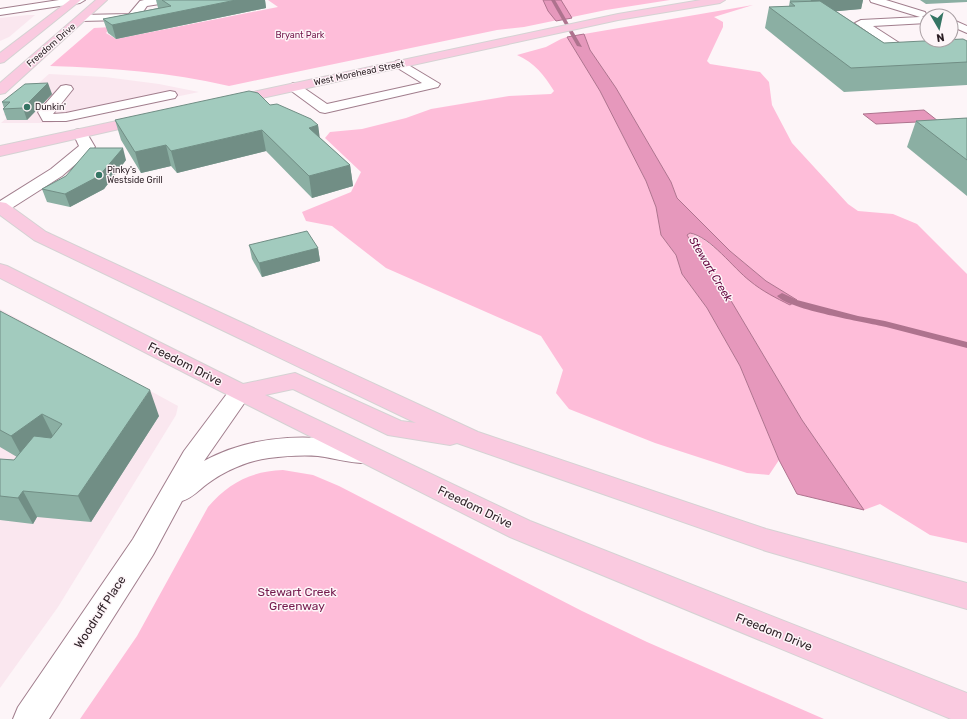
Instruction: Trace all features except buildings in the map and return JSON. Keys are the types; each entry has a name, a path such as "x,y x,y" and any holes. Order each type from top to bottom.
{"main road":[{"name":"Freedom Drive","path":"0,59 77,0"},
{"name":"Freedom Drive","path":"0,90 102,0"},
{"name":"West Morehead Street","path":"218,104 583,24 720,0"},
{"path":"0,151 157,117"},
{"path":"0,207 40,236 469,438 766,540 967,596"},
{"name":"Freedom Drive","path":"0,270 240,392 520,529 967,708"},
{"path":"240,392 295,381 397,429 469,438"}],"street":[{"path":"0,12 77,0"},
{"path":"82,18 131,19 144,4 166,0"},
{"path":"875,0 919,14"},
{"path":"895,0 919,9"},
{"path":"919,20 861,23 902,50 949,48"},
{"path":"904,21 919,31"},
{"path":"293,87 325,109 432,84 400,64"},
{"path":"66,89 45,112 48,118 66,117 170,95"},
{"path":"0,207 38,186 87,148 80,133"},
{"name":"Woodruff Place","path":"30,719 143,547 193,458 240,392"},
{"name":"Woodruff Place","path":"167,504 205,471 241,454 268,448 301,446 327,448 373,457"}],"shaded area":[{"path":"543,0 561,0 572,18 556,21 548,11"},
{"path":"35,15 9,37 0,41 0,18"},
{"path":"584,34 590,50 616,88 671,182 677,198 730,251 766,281 797,300 790,305 769,294 743,275 706,240 690,233 687,235 704,265 727,294 802,420 864,510 797,494 779,460 740,366 707,308 682,274 676,255 661,235 656,207 646,181 600,91 567,37"},
{"path":"49,74 105,77 159,84 199,92 51,123 1,123 9,116 3,115"},
{"path":"924,110 938,121 876,124 863,114"},
{"path":"0,309 178,406 176,415 58,607 0,688"}],"green space":[{"name":"Bryant Park","path":"268,0 670,0 606,10 524,27 497,30 229,86 162,74 95,68 50,66 94,28 111,27 106,33 116,39 278,7"},
{"path":"753,5 714,17 723,22 723,27 707,61 710,64 760,72 769,82 772,105 792,143 848,204 858,211 893,214 917,224 967,274 967,543 930,535 880,504 864,510 802,420 727,294 704,265 687,235 690,233 703,239 790,305 797,300 766,281 730,251 677,198 671,182 616,88 590,50 584,34"},
{"path":"567,37 600,91 646,181 656,207 661,235 676,255 682,274 707,308 740,366 779,460 769,475 747,473 655,443 569,409 556,393 563,370 541,336 386,268 332,226 306,221 302,212 351,192 361,172 325,138 330,132 362,129 406,118 431,109 509,96 551,94 554,91 543,75 529,62 517,55 546,47"},
{"name":"Stewart Creek Greenway","path":"283,470 313,475 339,486 582,611 647,642 824,719 80,719 137,636 208,507 224,491 241,480 261,473"}],"waterway":[{"name":"Stewart Creek","path":"553,0 580,46"},
{"path":"782,296 794,302 857,319 885,324 967,345"}],"place":[{"name":"Dunkin'","path":"27,107"},
{"name":"Pinky's Westside Grill","path":"99,175"}]}
